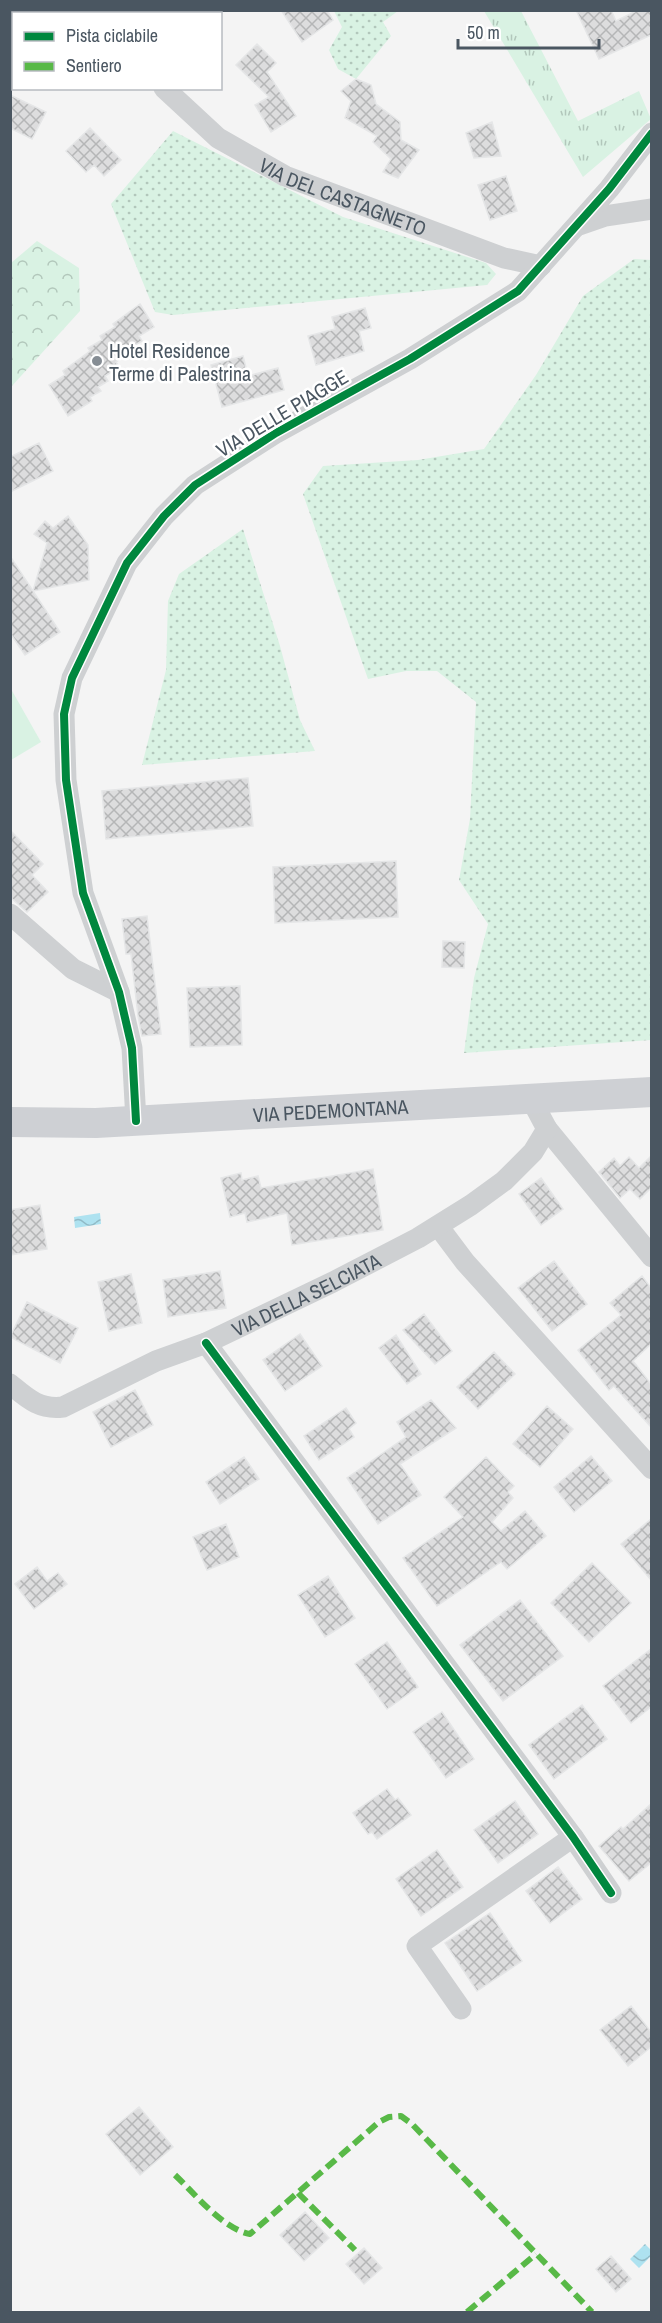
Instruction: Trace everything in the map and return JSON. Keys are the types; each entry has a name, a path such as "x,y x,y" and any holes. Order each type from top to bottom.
{"street":[{"name":"VIA DEL CASTAGNETO","path":"166,90 218,138 285,176 504,258 541,266"},
{"name":"VIA DELLE PIAGGE","path":"136,1121 132,1048 119,992 83,893 66,780 64,714 72,678 127,563 164,516 195,485 276,433 410,359 518,291 609,189 651,133"},
{"path":"577,225 605,216 651,209"},
{"path":"10,914 73,969 119,992"},
{"name":"VIA PEDEMONTANA","path":"10,1122 86,1124 651,1092"},
{"path":"531,1099 547,1129 651,1257"},
{"name":"VIA DELLA SELCIATA","path":"10,1384 38,1405 63,1407 156,1360 206,1343 352,1272 438,1226 486,1195 520,1167 533,1152 547,1129"},
{"path":"438,1226 465,1262 651,1469"},
{"path":"206,1343 573,1837 611,1893"},
{"path":"461,2009 417,1946 573,1837"}],"green space":[{"path":"11,10 79,10 78,12 12,12 11,74"},
{"path":"334,11 398,11 383,22 391,36 356,79 338,69 329,50 342,27"},
{"path":"484,11 521,11 578,121 639,91 651,119 583,177"},
{"path":"173,131 343,217 486,263 496,274 487,285 173,315 155,312 111,204"},
{"path":"37,241 79,268 80,311 11,387 11,263"},
{"path":"634,259 652,260 651,1040 464,1053 474,978 488,924 459,880 470,819 476,702 437,671 406,671 368,679 303,494 323,466 418,460 484,449 536,375 583,296"},
{"path":"243,529 280,646 300,720 315,751 142,765 166,670 168,601 179,574"},
{"path":"11,689 41,742 10,760"}],"water":[{"path":"100,1213 101,1224 75,1228 74,1217"},
{"path":"645,2244 651,2250 651,2256 639,2268 630,2259"}],"building":[{"path":"281,10 327,10 333,20 302,42"},
{"path":"576,10 611,10 616,21 638,10 651,10 651,35 599,59"},
{"path":"257,44 276,63 267,72 296,116 271,132 255,105 269,97 236,65"},
{"path":"356,79 371,85 376,104 400,122 401,140 419,150 398,178 383,172 391,159 373,142 377,136 345,118 351,101 341,91"},
{"path":"10,95 46,112 32,139 10,128"},
{"path":"492,122 501,156 474,158 466,133"},
{"path":"90,128 121,160 104,176 94,165 86,172 66,151"},
{"path":"506,176 517,211 490,220 478,185"},
{"name":"Hotel Residence Terme di Palestrina","path":"140,304 154,327 139,336 142,341 126,350 128,354 116,362 119,367 105,376 108,381 98,387 101,391 90,397 92,401 68,416 49,385 65,375 63,371 90,351 88,348 102,340 100,336 115,327 113,324"},
{"path":"365,308 371,328 359,331 364,351 316,365 308,336 335,329 332,317"},
{"path":"243,356 248,376 278,368 284,390 222,407 211,365"},
{"path":"39,443 53,471 10,492 10,457"},
{"path":"68,516 88,545 89,580 33,591 47,543 34,534 45,521 53,528"},
{"path":"10,556 60,632 25,655 10,633"},
{"path":"248,778 253,826 106,839 102,791"},
{"path":"10,830 43,864 32,875 48,892 27,912 10,897"},
{"path":"396,861 398,917 275,923 273,867"},
{"path":"147,916 161,1034 142,1036 131,954 126,954 122,919"},
{"path":"443,941 465,942 464,968 442,967"},
{"path":"240,986 242,1045 190,1047 187,988"},
{"path":"651,1156 651,1188 640,1199 630,1189 620,1198 599,1172 614,1158 620,1166 629,1157 639,1168"},
{"path":"373,1169 383,1230 292,1245 287,1213 247,1222 245,1213 230,1217 221,1178 241,1173 242,1180 258,1176 261,1188"},
{"path":"541,1178 563,1209 541,1225 519,1194"},
{"path":"40,1205 47,1249 10,1255 10,1210"},
{"path":"554,1261 587,1304 552,1331 518,1288"},
{"path":"220,1271 226,1308 168,1317 163,1280"},
{"path":"131,1274 142,1323 109,1331 98,1282"},
{"path":"642,1276 651,1288 651,1344 633,1361 651,1384 651,1427 614,1386 609,1390 578,1350 621,1315 610,1303"},
{"path":"27,1302 78,1328 60,1363 10,1337"},
{"path":"424,1314 452,1351 435,1364 403,1330"},
{"path":"300,1334 322,1366 285,1391 263,1360"},
{"path":"396,1335 421,1374 407,1384 379,1348"},
{"path":"494,1352 515,1374 478,1409 457,1387"},
{"path":"135,1390 153,1425 111,1447 93,1412"},
{"path":"431,1400 456,1428 400,1464 421,1495 378,1524 347,1478 406,1437 397,1422"},
{"path":"547,1406 573,1429 540,1467 513,1444"},
{"path":"346,1408 356,1423 349,1429 354,1437 319,1460 304,1436"},
{"path":"591,1456 612,1481 574,1512 554,1487"},
{"path":"244,1457 259,1479 220,1504 206,1482"},
{"path":"486,1457 514,1486 508,1492 513,1498 492,1522 501,1531 525,1511 546,1536 507,1569 501,1562 437,1606 403,1558 463,1517 444,1497"},
{"path":"651,1519 651,1580 621,1544"},
{"path":"226,1524 239,1557 207,1570 193,1537"},
{"path":"592,1563 631,1603 589,1642 551,1603"},
{"path":"37,1567 47,1581 58,1573 67,1584 34,1609 15,1584"},
{"path":"328,1576 355,1618 325,1637 298,1595"},
{"path":"520,1600 563,1656 503,1701 460,1645"},
{"path":"387,1642 418,1687 387,1709 355,1664"},
{"path":"651,1649 651,1707 631,1723 603,1686"},
{"path":"582,1705 607,1739 554,1779 529,1745"},
{"path":"442,1712 474,1759 446,1778 413,1732"},
{"path":"387,1789 395,1800 398,1798 411,1815 377,1839 372,1832 368,1834 353,1813"},
{"path":"515,1801 538,1834 498,1863 474,1830"},
{"path":"651,1804 651,1863 629,1881 599,1846 621,1827 623,1829"},
{"path":"437,1850 463,1887 421,1916 396,1879"},
{"path":"558,1867 582,1899 550,1923 526,1891"},
{"path":"490,1913 522,1961 477,1991 445,1943"},
{"path":"631,2006 651,2032 651,2047 628,2066 600,2030"},
{"path":"139,2107 173,2147 140,2175 106,2134"},
{"path":"305,2212 329,2238 304,2261 280,2235"},
{"path":"364,2248 382,2268 364,2284 346,2264"},
{"path":"611,2256 631,2279 616,2292 596,2269"}],"marked path":[{"path":"175,2175 220,2218 240,2231 250,2234 379,2122 389,2117 401,2116 412,2124 592,2312"},
{"path":"298,2193 355,2250"},
{"path":"467,2312 536,2254"}],"cycle path":[{"path":"136,1121 132,1048 119,992 83,893 66,780 64,714 72,678 127,563 164,516 195,485 276,433 410,359 518,291 609,189 652,133"},
{"path":"206,1343 573,1837 611,1893"}],"place":[{"name":"Hotel Residence Terme di Palestrina","path":"97,361"}]}
